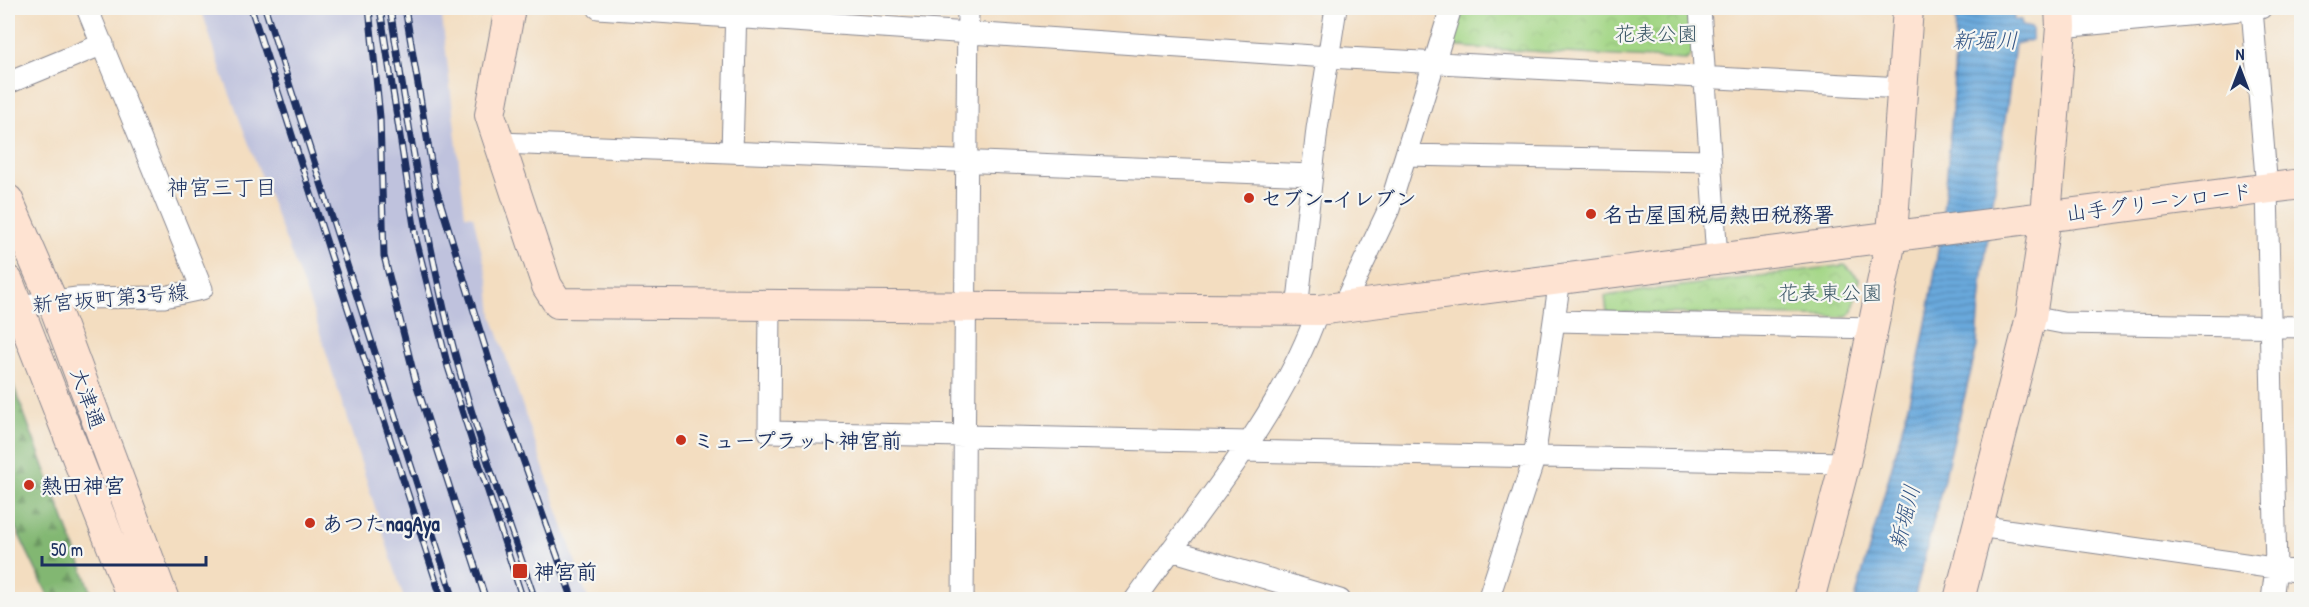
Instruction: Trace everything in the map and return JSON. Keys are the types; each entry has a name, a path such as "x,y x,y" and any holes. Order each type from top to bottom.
{"street":[{"path":"8,83 104,44 87,8"},
{"path":"510,8 490,115 499,143 1311,175"},
{"path":"598,8 736,12 1328,57 1902,88"},
{"path":"963,600 963,307 968,8"},
{"path":"1319,309 1311,175 1336,8"},
{"path":"1135,600 1246,447 1307,341 1319,309 1389,209 1451,8"},
{"path":"1700,8 1717,258"},
{"path":"1809,600 1845,463 1875,328 1903,234 1902,88 1908,8"},
{"path":"1959,600 2031,317 2032,219 2061,17 2257,8 2267,189 2271,327 2276,568 2272,600"},
{"path":"732,152 736,12"},
{"name":"新宮坂町第3号線","path":"13,294 52,303 77,298 165,297 202,289 104,44"},
{"name":"山手グリーンロード","path":"499,143 547,286 558,303 1319,309 2301,184"},
{"path":"1406,155 1710,161"},
{"name":"大津通","path":"8,200 52,303 164,600"},
{"path":"1488,600 1533,459 1560,279"},
{"name":"大津通","path":"13,294 133,600"},
{"path":"770,303 769,432 963,436 1533,459 1845,463"},
{"path":"2031,317 2063,323 2301,327"},
{"path":"1555,321 1875,328"},
{"path":"1978,526 2301,572"},
{"path":"1171,550 1340,600"}],"shaded area":[{"path":"201,8 441,8 465,215 473,216 489,283 492,316 588,599 404,599 313,311 221,71"}],"green space":[{"name":"花表公園","path":"1461,8 1690,8 1693,53 1686,60 1457,47 1451,39"},
{"name":"花表東公園","path":"1845,265 1859,279 1853,311 1846,317 1607,312 1605,296"},
{"name":"熱田神宮","path":"8,371 94,599 50,599 8,512"}],"water":[{"name":"新堀川","path":"1956,8 2013,8 2014,20 2021,20 2022,26 2032,28 2032,40 2015,44 1988,233 1977,347 1914,599 1855,600 1895,458 1933,282 1950,145"}],"railway":[{"path":"251,8 442,600"},
{"path":"265,8 454,600"},
{"path":"369,8 380,117 384,256 416,383 486,600"},
{"path":"380,8 416,239 448,367 523,600"},
{"path":"390,8 423,207 448,326 477,430 535,600"},
{"path":"405,8 435,185 498,389 573,600"}],"place":[{"name":"セブン-イレブン","path":"1249,198"},
{"name":"名古屋国税局熱田税務署","path":"1591,214"},
{"name":"ミュープラット神宮前","path":"681,440"},
{"name":"熱田神宮","path":"29,485"},
{"name":"あつたnagAya","path":"310,523"},
{"name":"神宮前","path":"520,571"}],"district":[{"name":"神宮三丁目","path":"222,187"}]}
